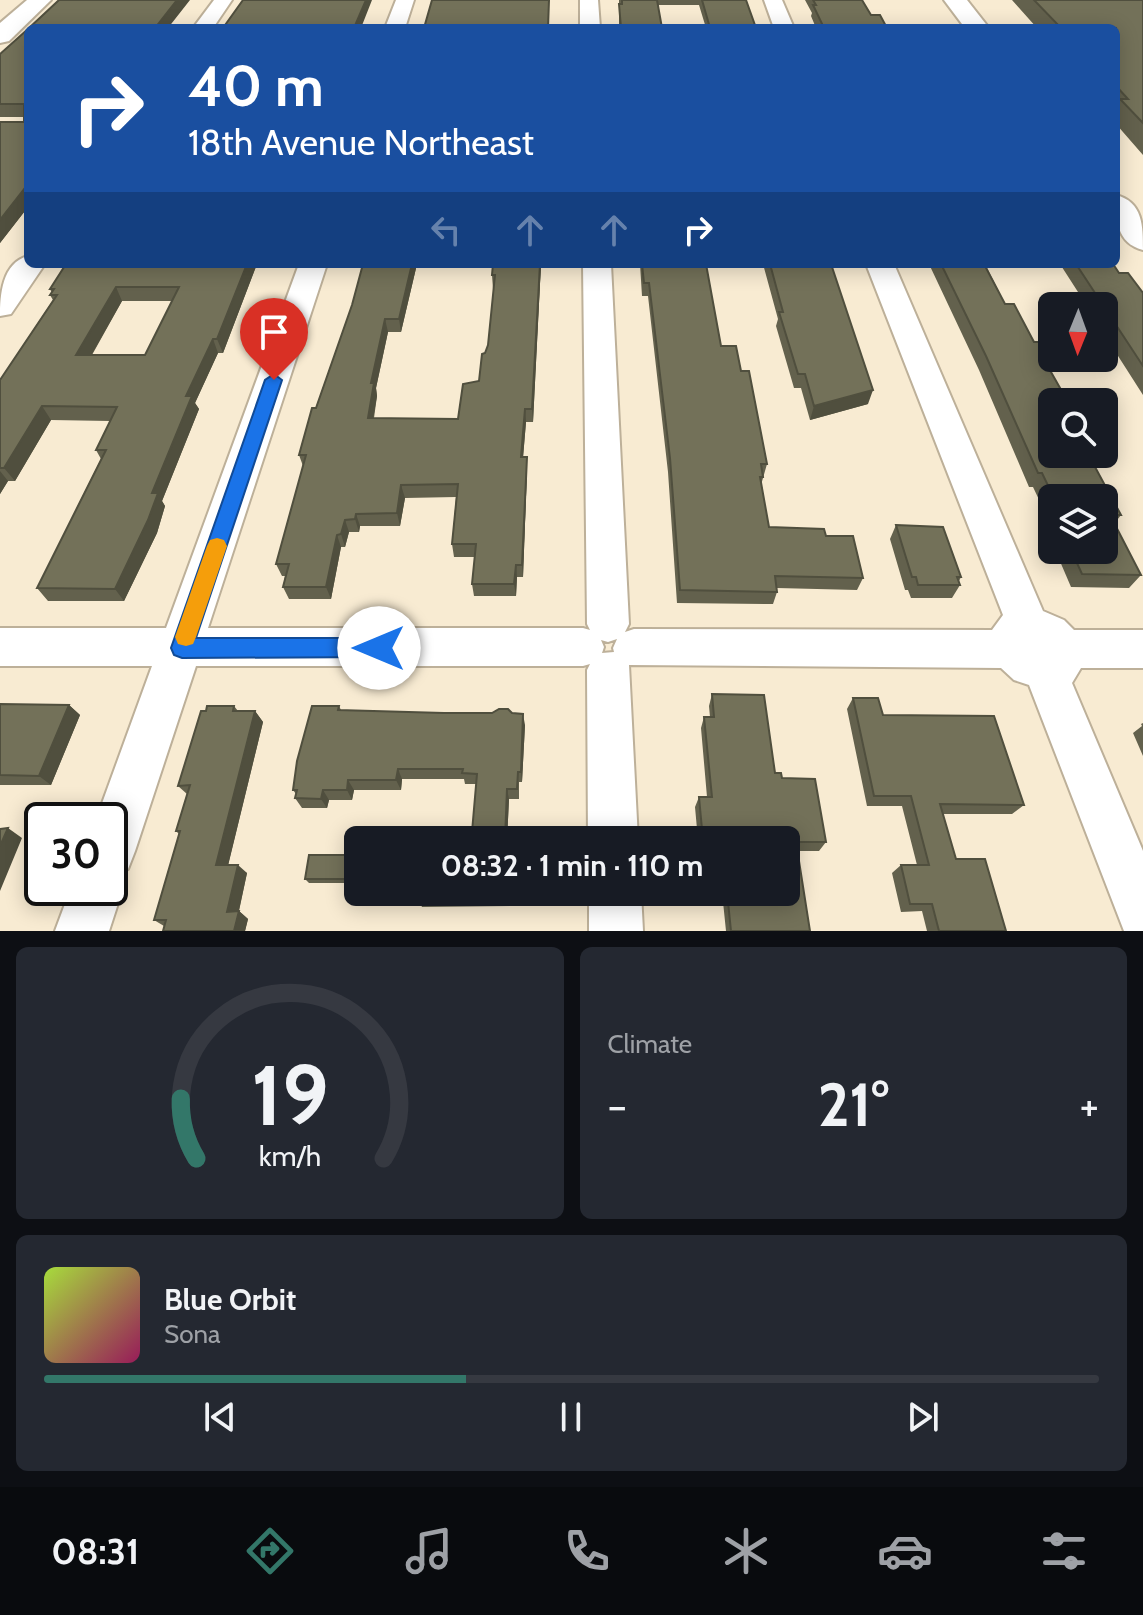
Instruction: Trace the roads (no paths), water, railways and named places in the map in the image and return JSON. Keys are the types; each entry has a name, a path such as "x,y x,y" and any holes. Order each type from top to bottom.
{"main road":[{"path":"0,36 40,0"},
{"path":"955,0 974,24"},
{"path":"1126,207 1143,240"}],"street":[{"path":"206,24 223,0"},
{"path":"396,24 405,0"},
{"path":"589,0 590,24"},
{"path":"773,0 782,24"},
{"path":"0,307 28,268"},
{"path":"127,802 312,268"},
{"path":"597,268 613,826"},
{"path":"882,268 1143,914"},
{"path":"0,647 1143,649"},
{"path":"82,931 91,906"},
{"path":"615,906 616,931"}]}
